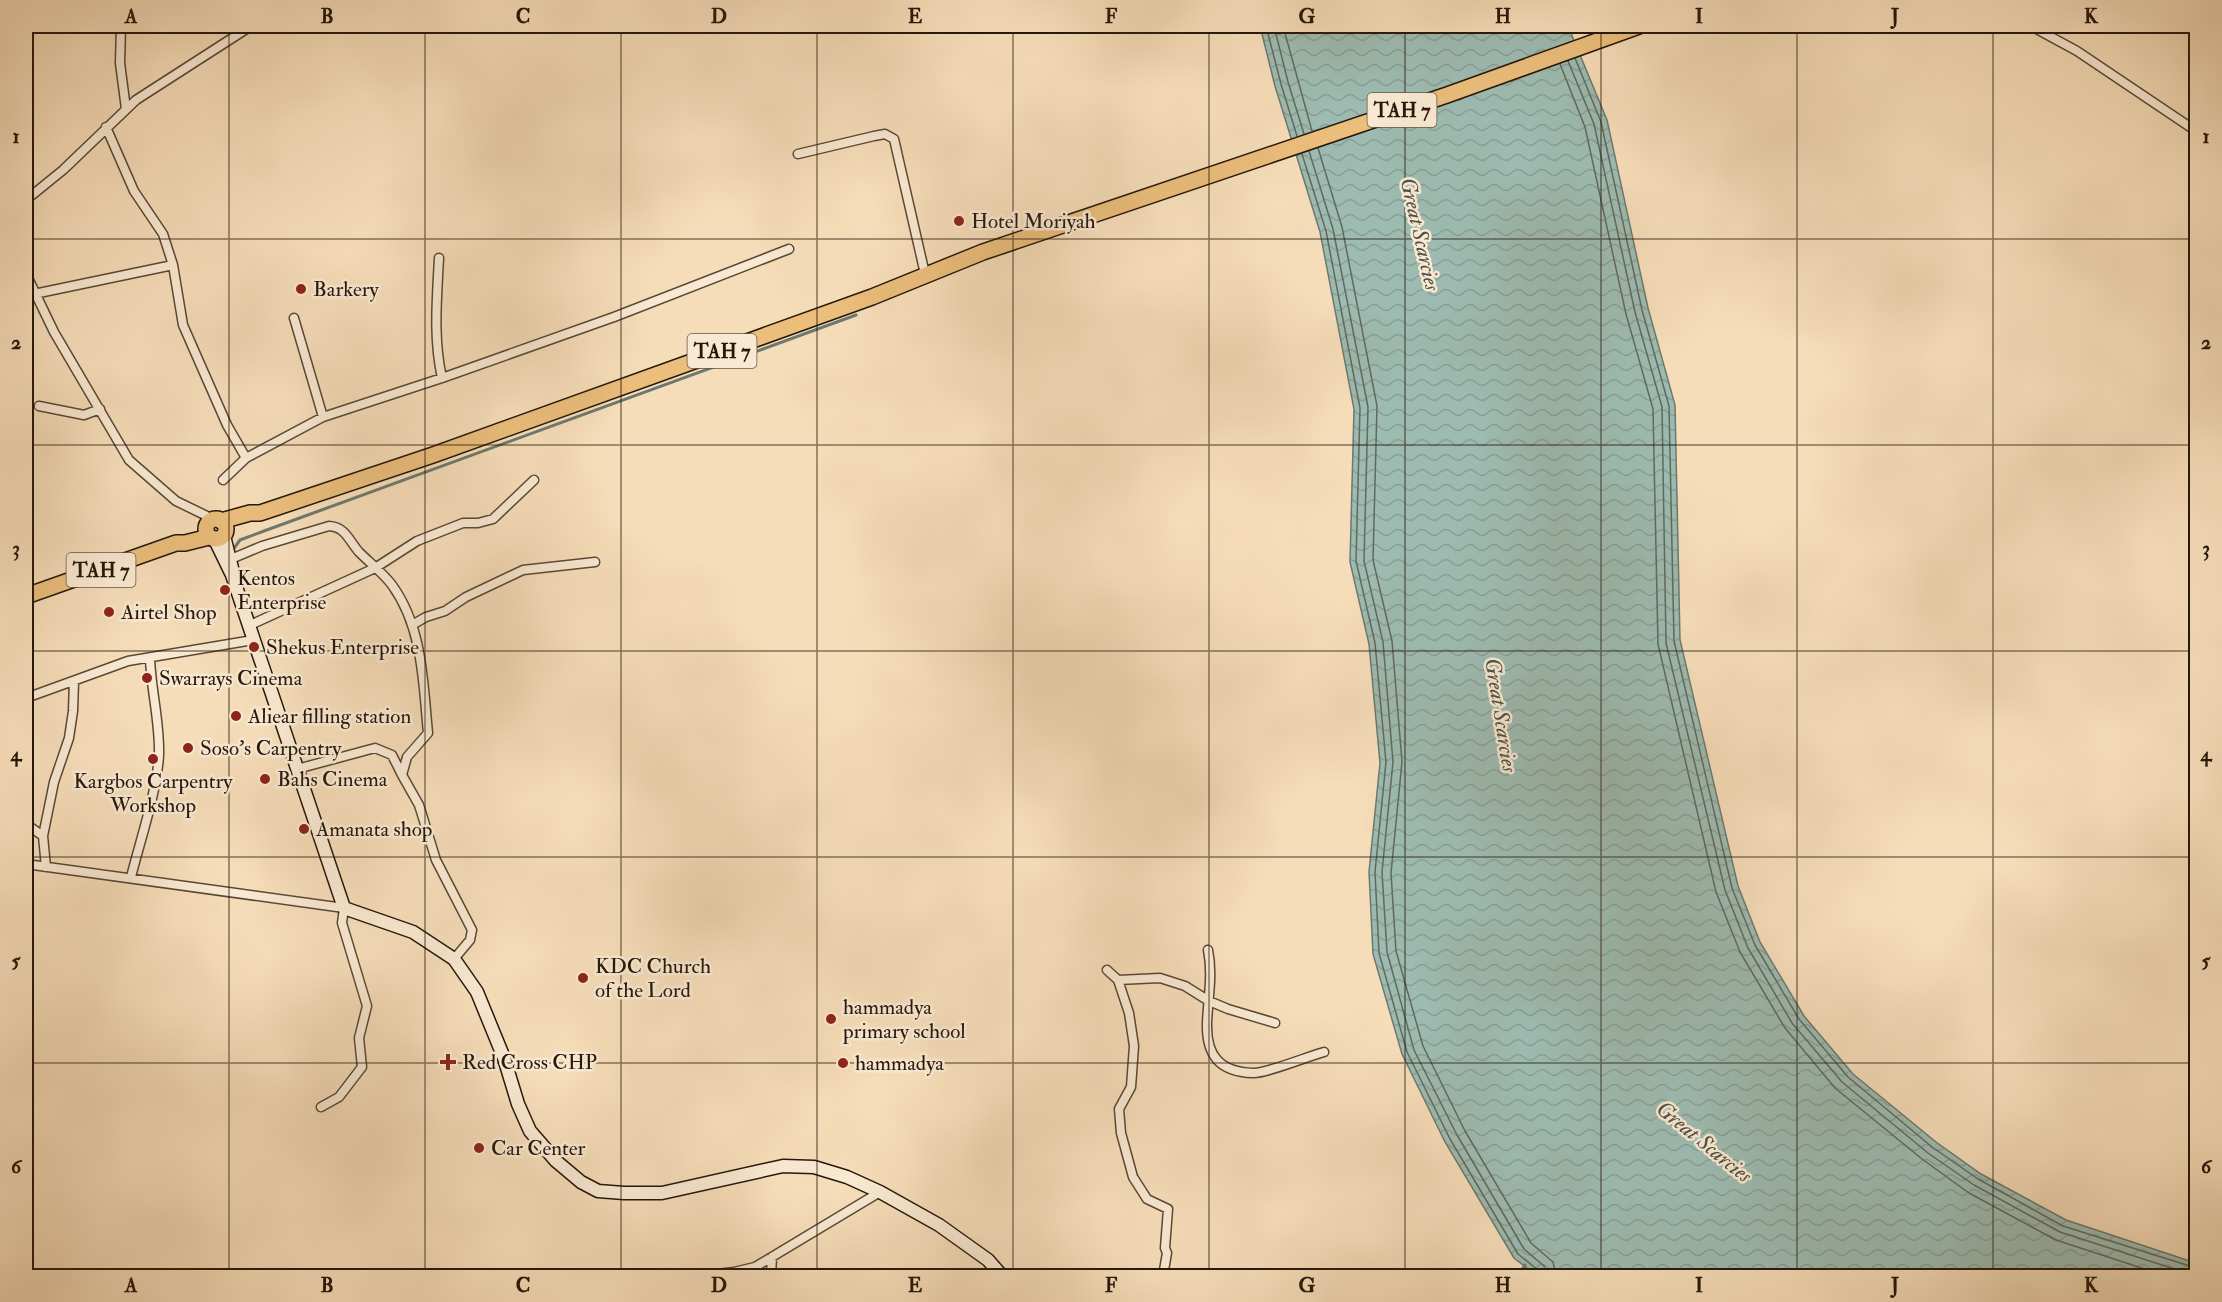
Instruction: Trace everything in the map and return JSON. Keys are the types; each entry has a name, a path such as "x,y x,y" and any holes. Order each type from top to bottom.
{"highway":[{"name":"TAH 7","path":"26,596 176,543 183,535 251,521 260,513 455,447 872,297 983,252 1447,95 1639,26"}],"main road":[{"path":"216,530 231,559 232,575"},
{"path":"216,530 344,908 412,932 454,959 477,992 530,1131 556,1161 581,1182 598,1191 624,1194 662,1192 783,1166 814,1167 847,1177 939,1225 988,1260 1002,1276"}],"street":[{"path":"121,26 120,63 126,109"},
{"path":"26,200 63,170 105,127 136,100 251,26"},
{"path":"2031,26 2077,51 2196,131"},
{"path":"105,127 134,191 163,234 173,265 183,325 226,425 246,458"},
{"path":"798,154 885,134 894,139 925,274"},
{"path":"223,480 246,458 323,417 614,317 789,249"},
{"path":"439,258 436,329 442,378"},
{"path":"34,294 173,265"},
{"path":"26,274 54,332 129,460 176,501 216,530"},
{"path":"294,318 323,417"},
{"path":"39,406 84,415 100,409"},
{"path":"249,626 375,568 417,541 464,523 493,519 534,480"},
{"path":"231,559 273,543 329,526 336,526 343,530 357,549 391,583 407,608 421,660 428,733 407,757 402,775"},
{"path":"412,625 426,617 445,611 471,594 523,570 595,562"},
{"path":"26,698 128,661 253,640"},
{"path":"131,877 159,756 159,730 151,683 150,658"},
{"path":"46,867 43,836 54,782 69,738 74,711 74,681"},
{"path":"297,768 375,748 392,755 419,806 436,860 472,930 470,940 454,959"},
{"path":"26,824 43,836"},
{"path":"26,864 344,908 342,923 367,1006 359,1038 362,1067 339,1097 321,1107"},
{"path":"1208,950 1212,968 1207,1025 1209,1044 1215,1061 1225,1067 1254,1074 1324,1052"},
{"path":"1107,970 1118,980 1129,1013 1134,1046 1131,1087 1119,1109 1121,1133 1132,1177 1147,1199 1168,1209 1165,1248 1167,1253 1163,1276"},
{"path":"1118,980 1160,978 1185,986 1209,1001 1228,1009 1275,1023"},
{"path":"701,1276 755,1267 879,1192"},
{"path":"771,1276 772,1257"}],"water":[{"name":"Great Scarcies","path":"1260,26 1568,26 1607,120 1648,308 1675,405 1680,640 1738,886 1760,942 1804,1016 1853,1074 1936,1142 1981,1174 2066,1220 2196,1263 2196,1276 1537,1276 1514,1258 1445,1142 1402,1054 1373,954 1369,872 1380,763 1369,644 1350,562 1354,409 1320,232 1275,86"}],"waterway":[{"path":"232,551 240,540 856,315"},
{"path":"1518,1276 1525,1265"}],"place":[{"name":"Hotel Moriyah","path":"959,221"},
{"name":"Barkery","path":"301,289"},
{"name":"Kentos Enterprise","path":"225,590"},
{"name":"Airtel Shop","path":"109,612"},
{"name":"Shekus Enterprise","path":"254,647"},
{"name":"Swarrays Cinema","path":"147,678"},
{"name":"Aliear filling station","path":"236,716"},
{"name":"Soso's Carpentry","path":"188,748"},
{"name":"Kargbos Carpentry Workshop","path":"153,759"},
{"name":"Bahs Cinema","path":"265,779"},
{"name":"Amanata shop","path":"304,829"},
{"name":"KDC Church of the Lord","path":"583,978"},
{"name":"hammadya primary school","path":"831,1019"},
{"name":"Red Cross CHP","path":"448,1062"},
{"name":"hammadya","path":"843,1063"},
{"name":"Car Center","path":"479,1148"}]}
